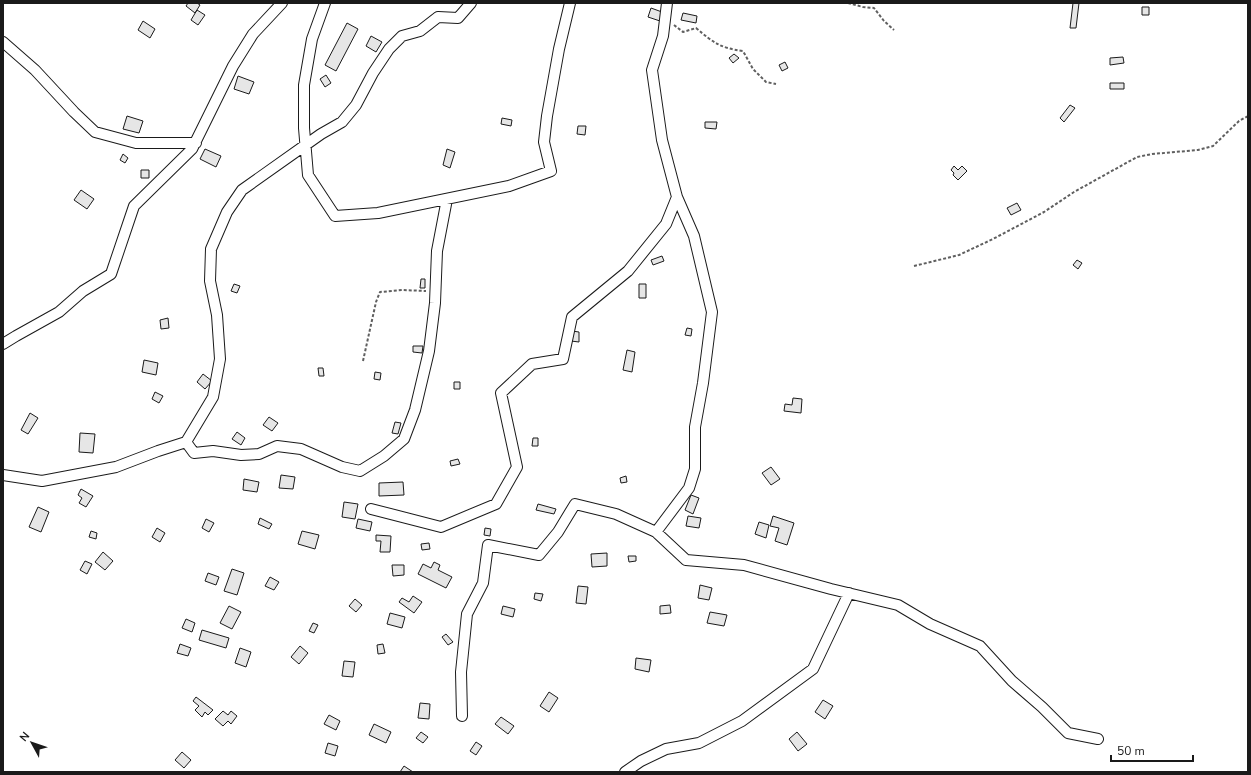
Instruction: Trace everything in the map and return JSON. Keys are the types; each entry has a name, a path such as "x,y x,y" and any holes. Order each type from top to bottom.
{"street":[{"path":"3,344 59,312 83,291 111,274 134,206 192,150 230,73 252,34 282,3"},
{"path":"325,3 312,39 304,85 304,128 308,175 335,216 378,213 447,199 509,186 551,171 544,142 559,48 570,3"},
{"path":"3,475 42,481 116,467 186,442 213,397 220,359 216,315 210,281 211,249 227,212 242,190 306,144 342,122 356,105 373,73 389,48 402,36 420,31 438,17 458,18 471,3"},
{"path":"656,532 689,488 695,469 695,426 703,383 712,312 694,236 677,197 662,140 652,70 663,36 667,3"},
{"path":"3,42 35,70 95,132 136,143 196,143"},
{"path":"371,509 441,527 496,504 517,467 501,393 532,364 564,359 572,317 628,271 666,224 677,197"},
{"path":"186,442 194,453 213,451 241,455 259,454 277,446 301,449 342,467 360,471 384,456 404,439 415,410 429,351 437,252 447,199"},
{"path":"462,716 461,672 467,614 483,583 488,545 539,555 558,532 575,504 616,514 656,532 686,560 744,565 898,605 930,624 980,646 1012,681 1068,732 1098,739"},
{"path":"625,772 641,761 666,749 699,743 742,721 813,669 849,593"}],"path":[{"path":"848,3 874,8 884,21 894,30"},
{"path":"665,18 683,32 696,28 715,44 728,49 743,51 753,69 766,82 776,84"},
{"path":"914,266 959,255 1000,235 1044,212 1074,192 1137,157 1152,154 1198,150 1213,146 1234,125 1248,116"},
{"path":"363,361 376,302 380,292 403,290 435,291"}],"building":[{"path":"188,3 197,3 200,5 195,13 186,6"},
{"path":"1073,3 1079,3 1076,28 1070,28"},
{"path":"1142,7 1149,7 1149,15 1142,15"},
{"path":"651,8 662,12 660,21 648,17"},
{"path":"197,10 205,15 198,25 191,20"},
{"path":"683,13 697,16 696,23 681,20"},
{"path":"143,21 155,29 150,38 138,30"},
{"path":"347,23 358,29 336,71 325,65"},
{"path":"371,36 382,42 376,52 366,46"},
{"path":"734,54 739,58 733,63 729,58"},
{"path":"1123,57 1124,63 1110,65 1110,58"},
{"path":"785,62 788,68 782,71 779,65"},
{"path":"326,75 331,83 325,87 320,79"},
{"path":"238,76 254,82 249,94 234,89"},
{"path":"1110,83 1124,83 1124,89 1110,89"},
{"path":"1070,105 1075,108 1064,122 1060,118"},
{"path":"127,116 143,121 139,133 123,129"},
{"path":"502,118 512,120 511,126 501,124"},
{"path":"705,122 717,122 716,129 705,128"},
{"path":"578,126 586,126 585,135 577,134"},
{"path":"205,149 221,156 216,167 200,159"},
{"path":"447,149 455,152 450,168 443,165"},
{"path":"123,154 128,158 125,163 120,160"},
{"path":"954,166 958,170 962,166 967,171 958,180 953,175 954,173 951,170"},
{"path":"141,170 149,170 149,178 141,178"},
{"path":"81,190 94,199 87,209 74,200"},
{"path":"1017,203 1021,210 1011,215 1007,208"},
{"path":"662,256 664,261 653,265 651,260"},
{"path":"1077,260 1082,263 1078,269 1073,265"},
{"path":"421,279 425,279 425,288 420,288"},
{"path":"234,284 240,286 237,293 231,291"},
{"path":"639,284 646,284 646,298 639,298"},
{"path":"168,318 169,328 161,329 160,320"},
{"path":"687,328 692,329 691,336 685,335"},
{"path":"572,331 579,332 579,342 571,341"},
{"path":"413,346 423,346 422,353 413,352"},
{"path":"627,350 635,352 632,372 623,370"},
{"path":"144,360 158,363 156,375 142,372"},
{"path":"318,368 323,368 324,376 319,376"},
{"path":"375,372 381,373 380,380 374,379"},
{"path":"203,374 212,381 205,389 197,382"},
{"path":"454,382 460,382 460,389 454,389"},
{"path":"155,392 163,396 159,403 152,399"},
{"path":"793,398 802,399 801,413 784,411 785,404 792,405"},
{"path":"30,413 38,418 28,434 21,430"},
{"path":"269,417 278,423 272,431 263,425"},
{"path":"395,422 401,423 398,434 392,433"},
{"path":"237,432 245,438 241,445 232,439"},
{"path":"80,433 95,434 93,453 79,452"},
{"path":"533,438 538,438 538,446 532,446"},
{"path":"458,459 460,464 451,466 450,461"},
{"path":"771,467 780,479 771,485 762,473"},
{"path":"281,475 295,477 293,489 279,488"},
{"path":"626,476 627,482 621,483 620,478"},
{"path":"244,479 259,482 257,492 243,490"},
{"path":"403,482 404,495 379,496 379,483"},
{"path":"81,489 93,496 86,507 79,503 82,498 78,495"},
{"path":"691,495 699,498 693,514 685,510"},
{"path":"344,502 358,504 355,519 342,517"},
{"path":"538,504 556,509 554,514 536,510"},
{"path":"38,507 49,512 41,532 29,527"},
{"path":"688,516 701,518 699,528 686,526"},
{"path":"773,516 794,523 787,545 775,541 779,528 770,526"},
{"path":"260,518 272,524 269,529 258,524"},
{"path":"206,519 214,523 209,532 202,528"},
{"path":"358,519 372,522 370,531 356,528"},
{"path":"759,522 769,525 766,538 755,534"},
{"path":"157,528 165,533 160,542 152,537"},
{"path":"485,528 491,529 490,536 484,535"},
{"path":"91,531 97,533 96,539 89,537"},
{"path":"302,531 319,535 315,549 298,544"},
{"path":"376,535 391,536 390,552 380,552 381,541 376,541"},
{"path":"429,543 430,549 422,550 421,544"},
{"path":"103,552 113,561 105,570 95,562"},
{"path":"607,553 607,566 592,567 591,554"},
{"path":"628,556 636,556 636,561 629,562"},
{"path":"85,561 92,564 87,574 80,570"},
{"path":"434,562 440,565 438,570 452,577 446,588 418,574 423,564 431,568"},
{"path":"392,565 404,565 404,575 393,576"},
{"path":"232,569 244,573 237,595 224,591"},
{"path":"208,573 219,577 216,585 205,581"},
{"path":"270,577 279,582 274,590 265,586"},
{"path":"700,585 712,588 709,600 698,598"},
{"path":"578,586 588,587 586,604 576,603"},
{"path":"535,593 543,594 541,601 534,599"},
{"path":"413,596 422,602 414,613 399,602 402,598 409,602"},
{"path":"355,599 362,605 356,612 349,606"},
{"path":"670,605 671,613 660,614 660,606"},
{"path":"229,606 241,612 232,629 220,623"},
{"path":"503,606 515,609 513,617 501,614"},
{"path":"710,612 727,615 724,626 707,623"},
{"path":"390,613 405,617 402,628 387,624"},
{"path":"186,619 195,623 192,632 182,628"},
{"path":"313,623 318,625 314,633 309,631"},
{"path":"202,630 229,638 226,648 199,640"},
{"path":"446,634 453,642 448,645 442,637"},
{"path":"180,644 191,648 188,656 177,653"},
{"path":"383,644 385,653 378,654 377,645"},
{"path":"300,646 308,653 299,664 291,657"},
{"path":"240,648 251,652 246,667 235,663"},
{"path":"636,658 651,660 649,672 635,669"},
{"path":"344,661 355,662 353,677 342,676"},
{"path":"549,692 558,698 549,712 540,706"},
{"path":"196,697 213,710 208,715 205,712 202,717 195,710 199,706 193,701"},
{"path":"823,700 833,706 825,719 815,712"},
{"path":"420,703 430,704 429,719 418,718"},
{"path":"223,711 228,715 231,711 237,716 231,724 228,721 223,726 215,719"},
{"path":"329,715 340,721 336,730 324,724"},
{"path":"501,717 514,726 508,734 495,724"},
{"path":"374,724 391,732 386,743 369,735"},
{"path":"421,732 428,737 423,743 416,738"},
{"path":"797,732 807,744 798,751 789,739"},
{"path":"476,742 482,746 476,755 470,751"},
{"path":"328,743 338,746 335,756 325,753"},
{"path":"182,752 191,760 184,768 175,760"},
{"path":"404,766 413,772 400,772"}]}
